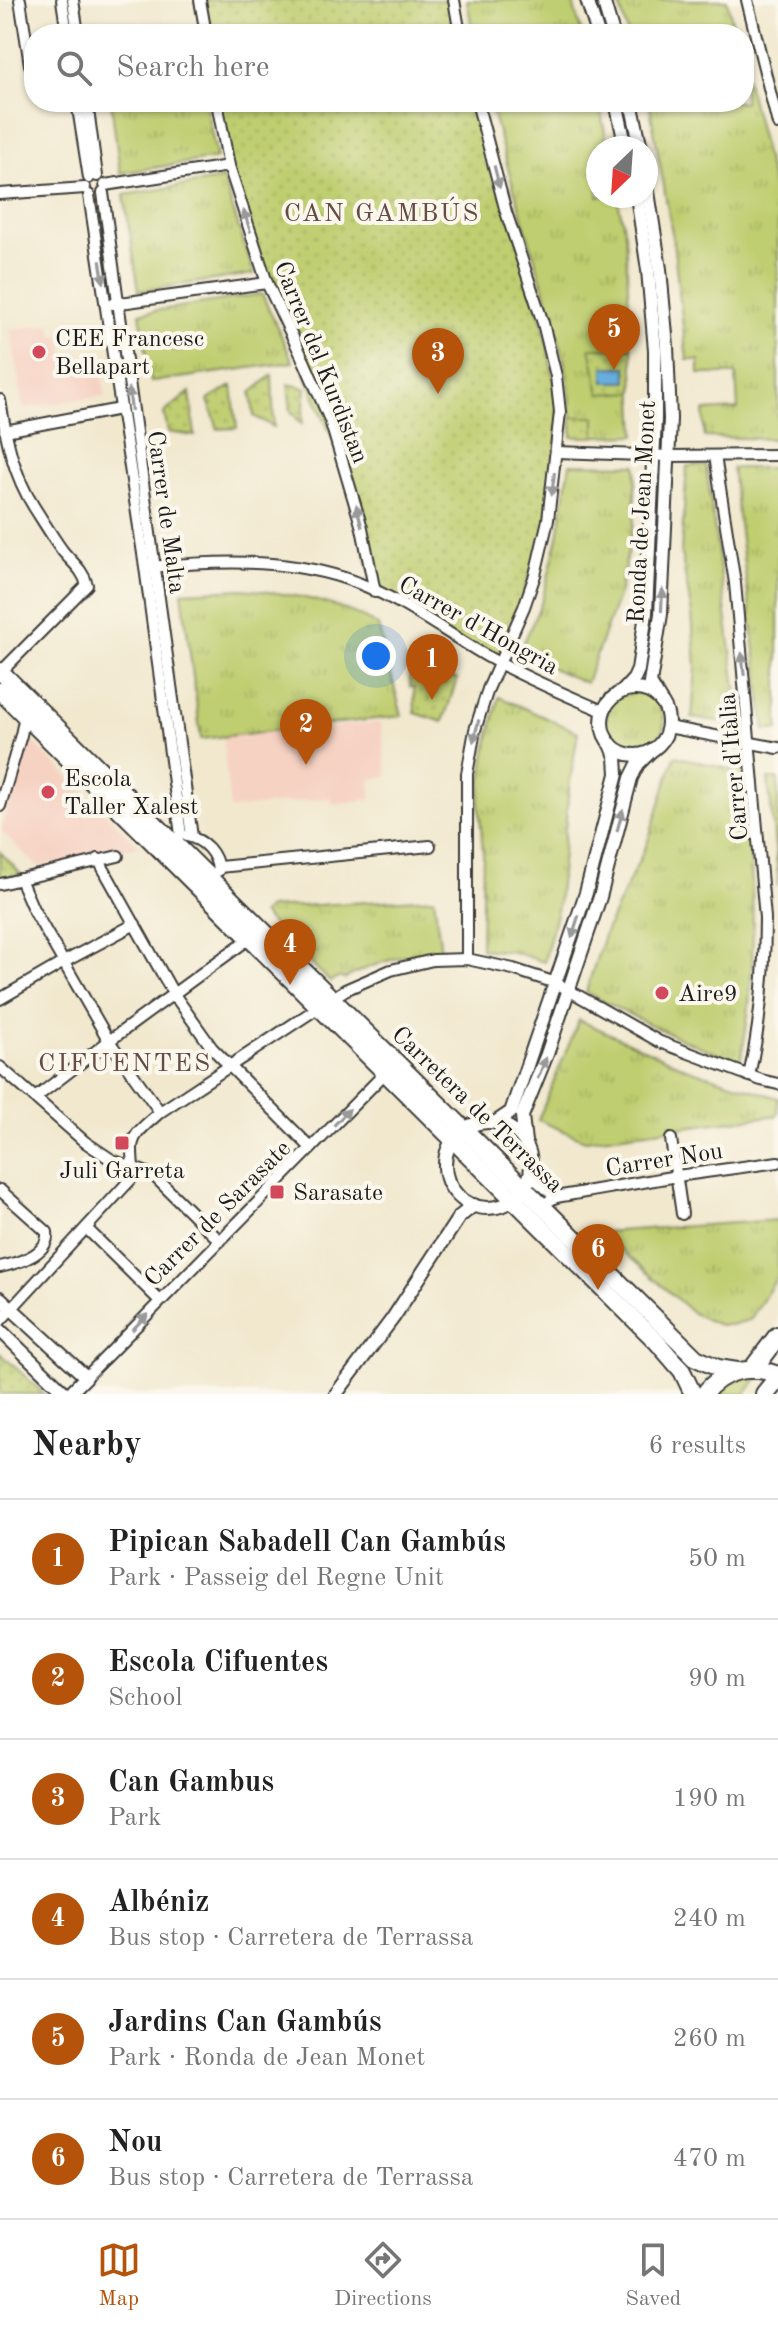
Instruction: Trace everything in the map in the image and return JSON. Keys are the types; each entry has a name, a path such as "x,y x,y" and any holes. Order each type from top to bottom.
{"highway":[{"path":"765,1394 761,1372 778,1336"}],"main road":[{"name":"Carretera de Terrassa","path":"1,672 177,841 326,1003 520,1195 657,1342 682,1371 693,1394"},
{"name":"Carretera de Terrassa","path":"0,691 40,730 177,841"},
{"name":"Carretera de Terrassa","path":"210,878 250,938 326,1003 359,1025 390,1067"},
{"path":"520,1195 549,1201"},
{"name":"Carretera de Terrassa","path":"549,1201 696,1358 718,1368 761,1372"},
{"path":"704,1394 714,1383 761,1372"}],"street":[{"path":"20,0 24,26"},
{"path":"62,0 66,24"},
{"path":"73,0 77,24"},
{"path":"200,0 204,24"},
{"path":"454,0 458,24"},
{"path":"587,0 595,24"},
{"path":"603,0 610,24"},
{"path":"747,0 753,24"},
{"path":"754,28 778,124"},
{"name":"Carrer de Malta","path":"79,112 95,186"},
{"name":"Carrer de Malta","path":"88,112 95,186 150,567 177,841"},
{"name":"Carrer del Kurdistan","path":"219,112 229,166 267,283 330,420 362,528 375,592"},
{"path":"467,959 467,774 475,730 488,689 535,575 548,520 560,412 556,376 543,323 506,212 480,112"},
{"path":"618,112 623,136"},
{"path":"633,112 638,136"},
{"path":"0,194 95,186 229,166"},
{"name":"Ronda de Jean Monet","path":"623,691 638,670 646,613 653,455 655,350 639,208"},
{"name":"Ronda de Jean Monet","path":"651,208 667,346 669,456 661,614 650,683 661,702"},
{"path":"112,304 267,283"},
{"name":"Carrer de Malta","path":"112,304 120,409 150,567"},
{"path":"0,400 1,417 18,476 32,504 63,551 84,574 87,585 1,672"},
{"path":"5,431 120,409"},
{"path":"557,452 669,456 778,455"},
{"name":"Carrer d'Itàlia","path":"715,456 735,583 765,931 759,1030 749,1076"},
{"name":"Carrer d'Hongria","path":"150,567 205,562 303,567 345,578 392,599 500,664 603,711"},
{"path":"520,1195 531,1162 522,1116 600,897 631,778 638,764 653,749 664,738 668,727 665,709 653,694 639,689 623,691 609,701 603,711 605,736 620,751 631,755 653,749"},
{"path":"0,806 9,757 21,735 25,715"},
{"path":"668,727 778,748"},
{"path":"21,735 40,730"},
{"path":"496,1122 511,1112 586,893 617,774 611,744"},
{"path":"210,878 430,846"},
{"path":"0,884 118,856"},
{"path":"98,859 173,993 212,1048 311,1148"},
{"path":"20,879 33,909 109,1041 160,1112"},
{"path":"0,999 135,924"},
{"path":"35,1098 250,938"},
{"path":"0,1321 132,1178 131,1146 136,1134 160,1112 345,990 391,970 433,960 467,959 513,969 556,983 660,1042 778,1084"},
{"path":"0,1067 85,1142 112,1160 153,1175 220,1241"},
{"name":"Carrer de Sarasate","path":"68,1394 390,1067"},
{"path":"525,1142 514,1129 496,1122 479,1123 458,1135 447,1154 445,1172 452,1189 460,1198 474,1205 492,1208 520,1195 549,1201"},
{"path":"671,1139 682,1214"},
{"name":"Carrer Nou","path":"549,1201 677,1176 778,1162"},
{"path":"0,1190 47,1232 48,1238 35,1254 0,1267"},
{"path":"459,1217 460,1198"},
{"path":"336,1394 393,1318 459,1217 474,1205"},
{"path":"87,1229 160,1301"},
{"path":"0,1298 86,1377"},
{"path":"0,1330 68,1394"}],"shaded area":[{"name":"CEE Francesc Bellapart","path":"51,324 53,336 61,335 67,372 101,367 105,396 23,408 11,330"},
{"path":"381,722 387,777 370,779 372,799 332,804 331,798 230,809 223,737"},
{"name":"Escola Taller Xalest","path":"33,742 139,846 38,867 1,831 23,751"}],"green space":[{"path":"200,0 454,0 458,24 204,24"},
{"path":"467,0 572,0 579,24 471,24"},
{"path":"618,0 727,0 733,24 625,24"},
{"path":"754,109 778,206 778,439 704,437 704,411 738,409 736,374 699,374 699,360 687,360 658,136 655,136 651,112 754,112"},
{"path":"112,112 207,112 217,158 120,173"},
{"path":"219,112 480,112 543,323 560,412 548,520 500,664 375,592 346,471 267,283 229,166"},
{"path":"493,112 601,112 606,136 586,136 586,208 620,208 625,233 636,435 572,437 570,392 551,311"},
{"path":"223,179 254,274 139,291 124,195"},
{"path":"262,294 293,362 151,382 140,313"},
{"path":"590,348 632,348 634,392 600,394"},
{"path":"272,375 274,427 254,416 251,393"},
{"path":"288,384 306,388 302,424 291,411"},
{"path":"232,386 237,428 218,429 208,400"},
{"path":"190,392 195,436 168,432 164,413"},
{"path":"572,417 595,417 595,437 572,437"},
{"path":"570,464 636,465 634,521 620,591 586,683 519,654 542,601 558,537"},
{"path":"687,466 706,466 741,725 692,718 696,666 692,615 681,552"},
{"path":"732,468 778,468 778,730 765,730"},
{"path":"242,589 330,604 378,626 402,716 201,739 182,592"},
{"path":"409,664 457,679 443,722 415,713"},
{"path":"635,693 656,701 664,722 656,743 635,751 614,743 606,722 614,701"},
{"path":"499,697 578,732 569,787 558,906 544,962 514,952 481,949 483,854 479,802 486,751"},
{"path":"675,756 746,773 753,918 750,990 740,1062 662,1030 586,992 605,932 647,844"},
{"path":"768,779 778,779 778,875"},
{"path":"0,852 21,874 0,878"},
{"path":"434,898 441,951 391,960 330,982 262,914 268,908"},
{"path":"579,1020 686,1068 778,1098 778,1115 585,1140 538,1120"},
{"path":"778,1220 778,1276 750,1320 730,1325 719,1325 694,1314 601,1232"},
{"path":"0,1353 44,1394 0,1394"},
{"path":"745,1377 758,1377 745,1394 715,1394 724,1386"}],"water":[{"path":"604,367 627,367 627,382 604,382"}],"place":[{"name":"CEE Francesc Bellapart","path":"39,352"},
{"name":"Jardins Can Gambús","path":"614,370"},
{"name":"Can Gambus","path":"438,394"},
{"name":"Pipican Sabadell Can Gambús","path":"432,700"},
{"name":"Escola Cifuentes","path":"306,765"},
{"name":"Escola Taller Xalest","path":"48,792"},
{"name":"Albéniz","path":"290,985"},
{"name":"Aire9","path":"662,993"},
{"name":"Juli Garreta","path":"122,1143"},
{"name":"Sarasate","path":"277,1192"},
{"name":"Nou","path":"598,1290"}],"district":[{"name":"CAN GAMBÚS","path":"382,212"},
{"name":"CIFUENTES","path":"125,1062"}]}
